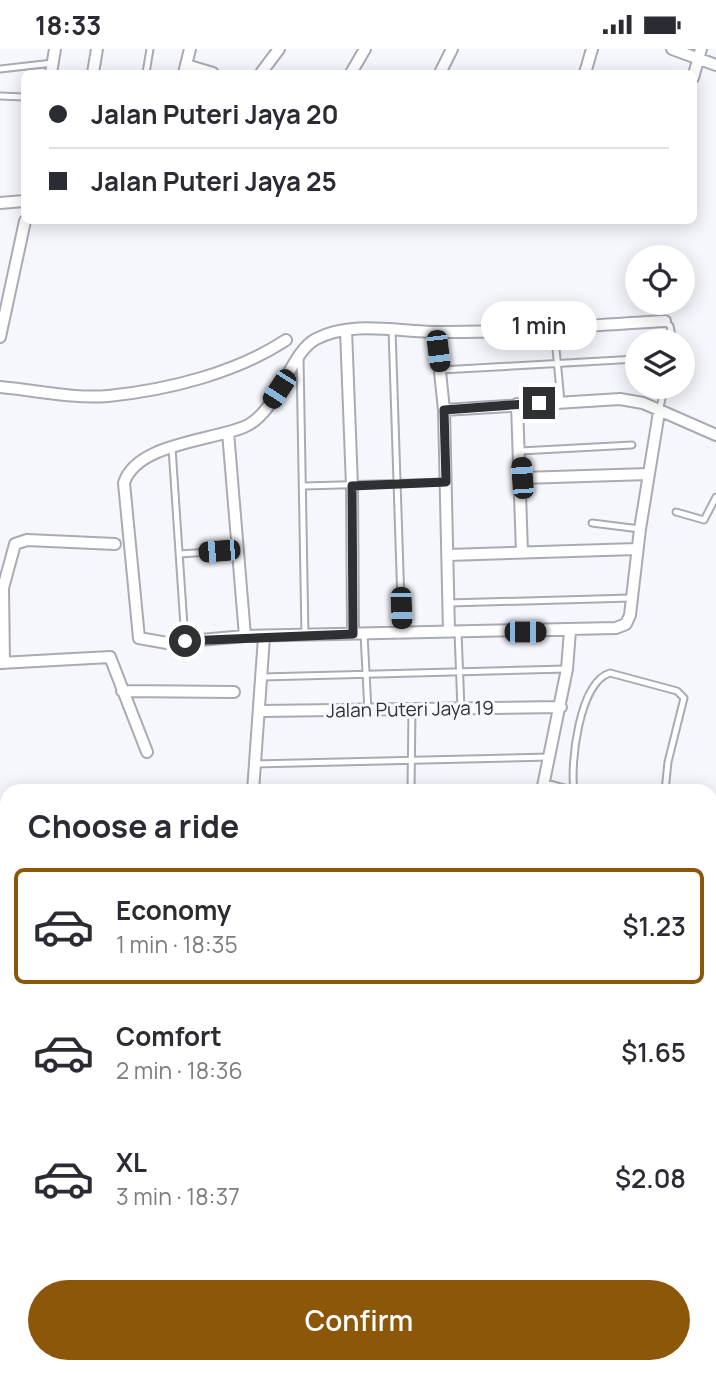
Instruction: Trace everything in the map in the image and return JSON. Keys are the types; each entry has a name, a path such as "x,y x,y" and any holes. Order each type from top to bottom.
{"street":[{"path":"52,68 55,49"},
{"path":"94,70 97,49"},
{"path":"185,69 190,49"},
{"path":"263,70 279,49"},
{"path":"353,70 365,49"},
{"path":"442,70 453,49"},
{"path":"586,70 592,49"},
{"path":"672,49 700,54 716,65"},
{"path":"0,204 21,201"},
{"path":"0,334 24,224"},
{"path":"659,412 626,624 616,628 570,631 245,636 158,642 139,638 124,483 132,466 145,457 253,423 300,358 306,345 319,337 346,330 391,329 436,333 665,321"},
{"path":"346,330 359,634"},
{"path":"436,333 444,410 449,603 453,632"},
{"path":"0,387 106,396 236,367 257,359 286,340"},
{"path":"444,410 620,399 643,403 716,435"},
{"path":"517,404 522,478 522,553"},
{"path":"228,432 245,636"},
{"path":"522,478 648,474"},
{"path":"115,544 27,540 15,544 4,588 2,663 110,657 147,752"},
{"path":"448,555 637,549"},
{"path":"544,784 561,707 570,631"},
{"path":"253,784 264,637"},
{"path":"122,691 234,692"},
{"name":"Jalan Puteri Jaya 19","path":"260,711 561,707"}],"lane":[{"path":"146,70 150,49"},
{"path":"0,69 52,68"},
{"path":"0,96 21,97"},
{"path":"665,321 671,329"},
{"path":"554,327 561,402"},
{"path":"391,329 402,633"},
{"path":"300,358 305,636"},
{"path":"441,370 625,360"},
{"path":"659,412 662,399"},
{"path":"520,451 632,445"},
{"path":"172,448 185,641"},
{"path":"304,486 446,482"},
{"path":"676,512 704,520 716,497"},
{"path":"592,523 640,529"},
{"path":"180,554 238,550"},
{"path":"449,603 631,598"},
{"path":"453,632 461,709"},
{"path":"359,634 368,711"},
{"path":"262,677 567,669"},
{"path":"573,784 574,745 588,700 598,681 610,673 677,691 684,698 668,762 666,784"},
{"path":"411,784 412,710"},
{"path":"254,764 550,757"}],"route":[{"path":"185,641 245,636 353,634 352,486 446,482 444,410 539,403"}]}
